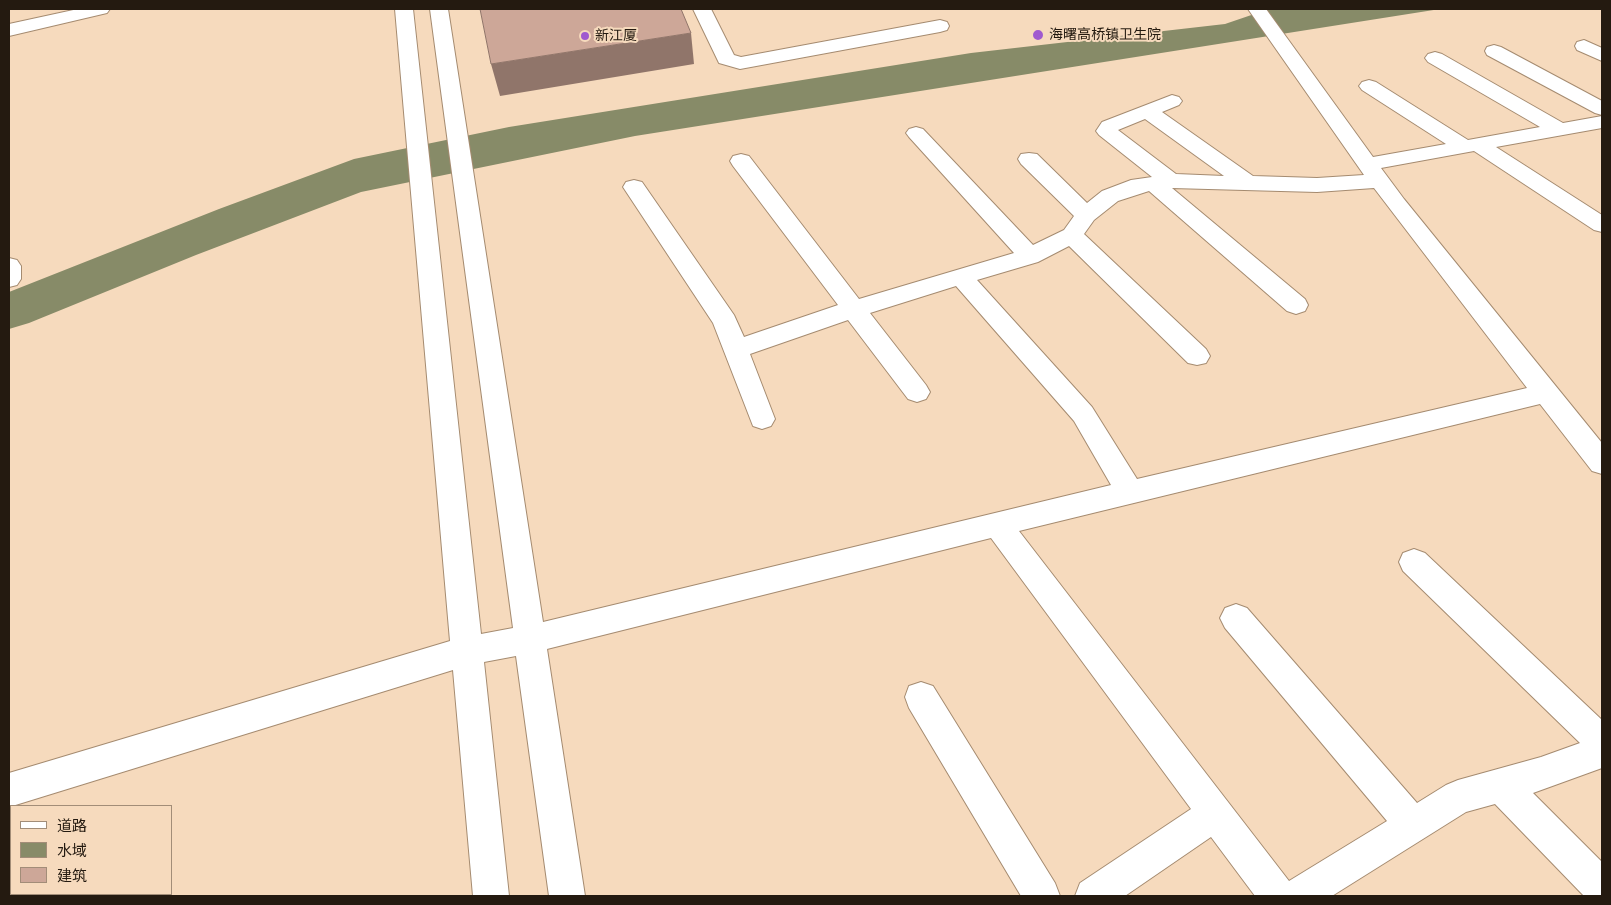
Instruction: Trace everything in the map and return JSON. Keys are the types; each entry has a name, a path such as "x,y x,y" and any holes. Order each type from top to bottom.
{"street":[{"path":"9,30 101,9"},
{"path":"404,9 491,896"},
{"path":"439,9 567,896"},
{"path":"702,9 726,59 740,63 940,26"},
{"path":"1257,9 1374,173 1602,462"},
{"path":"1584,46 1602,56"},
{"path":"1494,51 1602,109"},
{"path":"1435,58 1560,130"},
{"path":"1369,86 1471,145 1602,225"},
{"path":"1172,101 1109,126 1106,131 1296,305"},
{"path":"1148,111 1248,183"},
{"path":"736,349 853,309 1030,256 1072,235 1086,215 1110,196 1139,184 1162,182 1317,185 1374,173 1471,145 1602,122"},
{"path":"1581,126 1602,138"},
{"path":"916,133 1030,256"},
{"path":"1029,159 1086,215"},
{"path":"741,161 917,392"},
{"path":"634,187 725,321 762,419"},
{"path":"1072,235 1197,356"},
{"path":"9,266 9,280"},
{"path":"961,277 1083,414 1130,492"},
{"path":"9,790 466,651 530,639 997,524 1547,393"},
{"path":"997,524 1278,896"},
{"path":"1414,562 1602,742"},
{"path":"1236,618 1413,825"},
{"path":"922,697 1042,896"},
{"path":"1299,896 1458,797 1541,774 1591,756 1602,748"},
{"path":"1501,785 1602,888"},
{"path":"1093,896 1215,813"}],"water":[{"path":"1269,9 1440,9 635,136 361,192 196,255 29,323 9,329 9,292 219,209 354,159 509,127 971,53 1225,24"}],"building":[{"path":"480,9 681,9 691,33 491,64"}],"place":[{"name":"海曙高桥镇卫生院","path":"1038,35"},
{"name":"新江厦","path":"585,36"}]}
